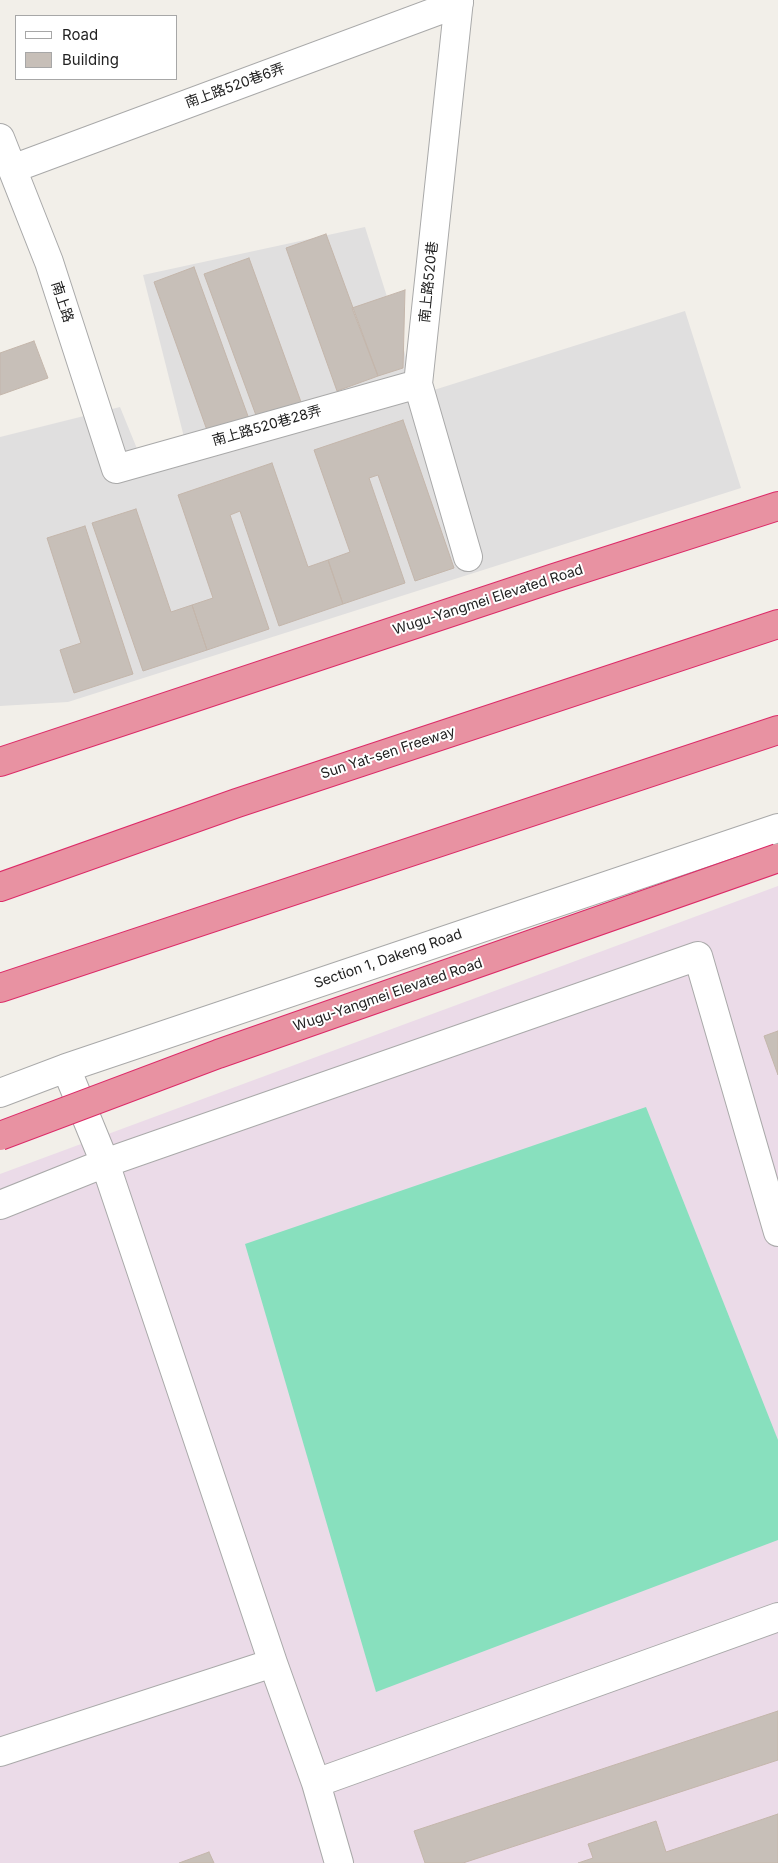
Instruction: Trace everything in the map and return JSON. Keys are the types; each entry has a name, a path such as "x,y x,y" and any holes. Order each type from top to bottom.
{"highway":[{"name":"Wugu-Yangmei Elevated Road","path":"0,762 554,578 778,506"},
{"name":"Sun Yat-sen Freeway","path":"0,887 238,802 778,624"},
{"path":"0,988 778,730"},
{"name":"Wugu-Yangmei Elevated Road","path":"0,1136 218,1054 778,858"}],"street":[{"name":"南上路520巷6弄","path":"12,169 459,1"},
{"name":"南上路520巷","path":"459,1 418,384 468,557"},
{"name":"南上路","path":"0,138 49,262 116,469"},
{"name":"南上路520巷28弄","path":"116,469 418,384"},
{"name":"Section 1, Dakeng Road","path":"0,1093 66,1068 778,828"},
{"path":"0,1205 105,1163 698,956 778,1232"},
{"path":"66,1068 105,1163 273,1663 316,1783 339,1863"},
{"path":"316,1783 778,1617"},
{"path":"0,1752 273,1663"}],"shaded area":[{"path":"365,227 418,395 685,311 741,488 68,702 0,706 0,437 120,407 142,461 187,449 143,275"},
{"path":"778,886 778,1863 0,1863 0,1174"}],"green space":[{"path":"646,1107 778,1440 778,1540 376,1692 245,1244"}],"building":[{"path":"326,234 378,376 337,391 286,248"},
{"path":"249,258 301,402 257,418 204,274"},
{"path":"194,267 249,419 208,433 154,282"},
{"path":"405,290 403,368 378,376 352,308"},
{"path":"34,341 48,378 0,395 0,353"},
{"path":"403,420 454,568 415,581 378,475 369,478 405,583 343,604 328,560 350,552 314,450"},
{"path":"272,463 308,567 328,560 343,604 279,626 240,511 230,515 269,629 207,650 192,605 213,598 178,495"},
{"path":"136,509 171,612 192,605 207,650 143,671 92,523"},
{"path":"85,526 133,674 74,693 60,650 81,643 47,538"},
{"path":"778,1031 778,1075 764,1036"},
{"path":"778,1711 778,1760 463,1863 425,1863 414,1831"},
{"path":"778,1814 778,1863 578,1863 593,1858 588,1844 656,1821 666,1852"},
{"path":"209,1852 214,1863 179,1863"}]}
